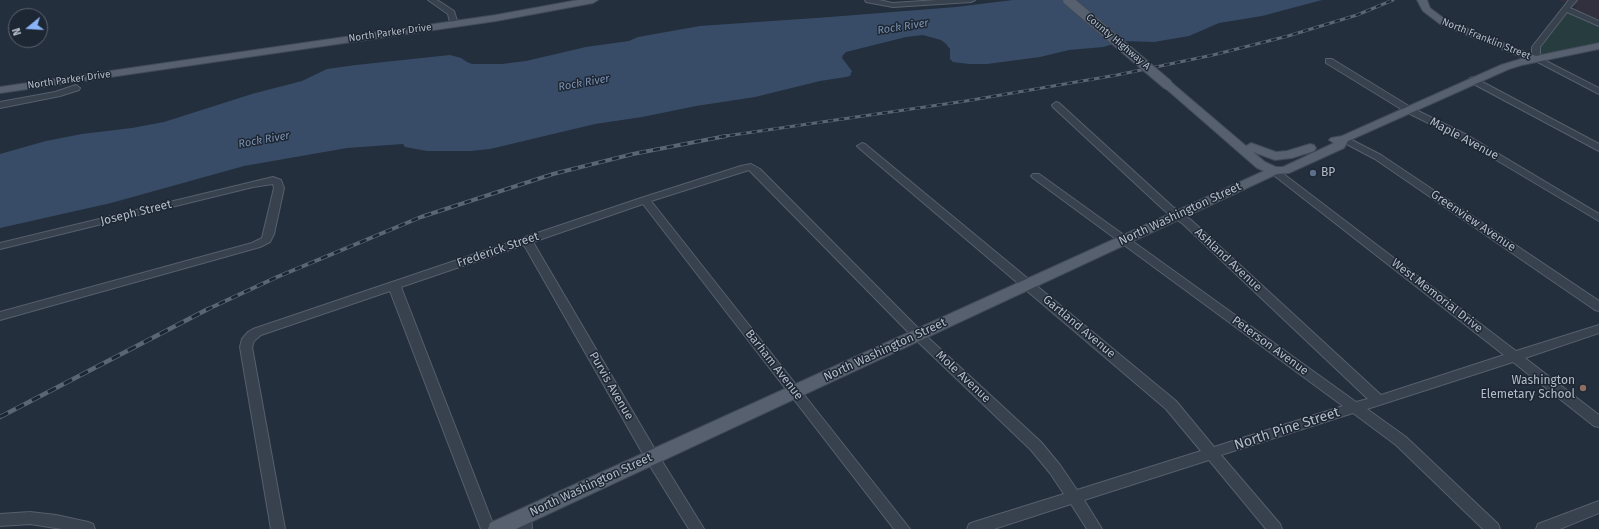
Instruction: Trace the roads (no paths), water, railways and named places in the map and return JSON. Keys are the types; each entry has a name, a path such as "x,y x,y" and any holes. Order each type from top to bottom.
{"main road":[{"name":"North Parker Drive","path":"0,90 185,62 526,14 593,0"},
{"name":"County Highway A","path":"1068,0 1172,84"},
{"name":"County Highway A","path":"1075,0 1172,84"},
{"name":"North Franklin Street","path":"1422,0 1426,9 1443,22 1536,59"},
{"path":"1483,38 1499,47 1508,55 1506,61 1497,70"},
{"name":"North Washington Street","path":"1274,171 1278,164 1310,148 1331,140 1344,139 1497,70 1520,62 1599,46"},
{"name":"North Parker Drive","path":"0,85 185,62"},
{"name":"West Memorial Drive","path":"1172,84 1269,161 1274,171"},
{"name":"West Memorial Drive","path":"1172,84 1261,165 1274,171"},
{"name":"North Washington Street","path":"497,529 524,523 652,457 1274,171 1285,170 1340,145 1344,139"},
{"path":"1252,147 1275,156 1288,155 1310,148"}],"street":[{"path":"432,0 451,13 454,24"},
{"path":"869,0 880,3 898,4 971,0"},
{"path":"1573,0 1536,47 1536,59 1599,91"},
{"path":"1566,9 1599,24"},
{"name":"Maple Avenue","path":"1329,61 1409,110 1464,137 1599,218"},
{"path":"1473,80 1599,148"},
{"path":"0,105 56,94 76,88"},
{"name":"Ashland Avenue","path":"1056,105 1169,209 1192,227 1379,401"},
{"name":"Greenview Avenue","path":"1344,139 1378,157 1599,307"},
{"name":"Gartland Avenue","path":"862,146 1165,400 1275,529"},
{"name":"Frederick Street","path":"278,529 246,348 248,339 257,332 645,200 751,167"},
{"name":"Mole Avenue","path":"751,167 918,335 1036,446 1055,469 1095,529"},
{"name":"West Memorial Drive","path":"1274,171 1599,422"},
{"name":"Peterson Avenue","path":"1036,176 1401,441 1493,529"},
{"name":"Joseph Street","path":"0,246 273,180 278,182 279,188 269,234 266,240 250,248 0,316"},
{"name":"Barham Avenue","path":"645,200 903,529"},
{"name":"Purvis Avenue","path":"527,241 652,457 697,529"},
{"path":"394,285 488,529"},
{"name":"North Pine Street","path":"974,529 1075,498 1355,407 1379,401 1599,329"},
{"path":"1543,529 1599,507"},
{"path":"0,520 30,518 56,521 88,529"}],"water":[{"name":"Rock River","path":"1013,0 1322,0 1262,16 1219,23 1189,36 1154,42 1125,41 1103,47 1069,50 1040,57 987,64 953,62 950,59 950,49 941,40 923,35 906,37 846,52 842,58 852,71 850,76 820,81 755,97 595,124 490,149 470,151 427,151 405,147 403,144 347,148 244,166 111,203 0,228 0,154 46,141 164,122 252,94 302,81 327,69 450,55 461,58 472,64 502,64 526,61 586,47 629,41 638,37 700,26 956,7"}],"railway":[{"path":"719,137 966,101 1117,75 1213,55 1288,36 1357,15 1393,0"},
{"path":"207,310 277,277 421,217 553,174 633,154 726,136"},
{"path":"0,417 207,310"}],"place":[{"name":"BP","path":"1313,173"},
{"name":"Washington Elemetary School","path":"1583,388"}]}
